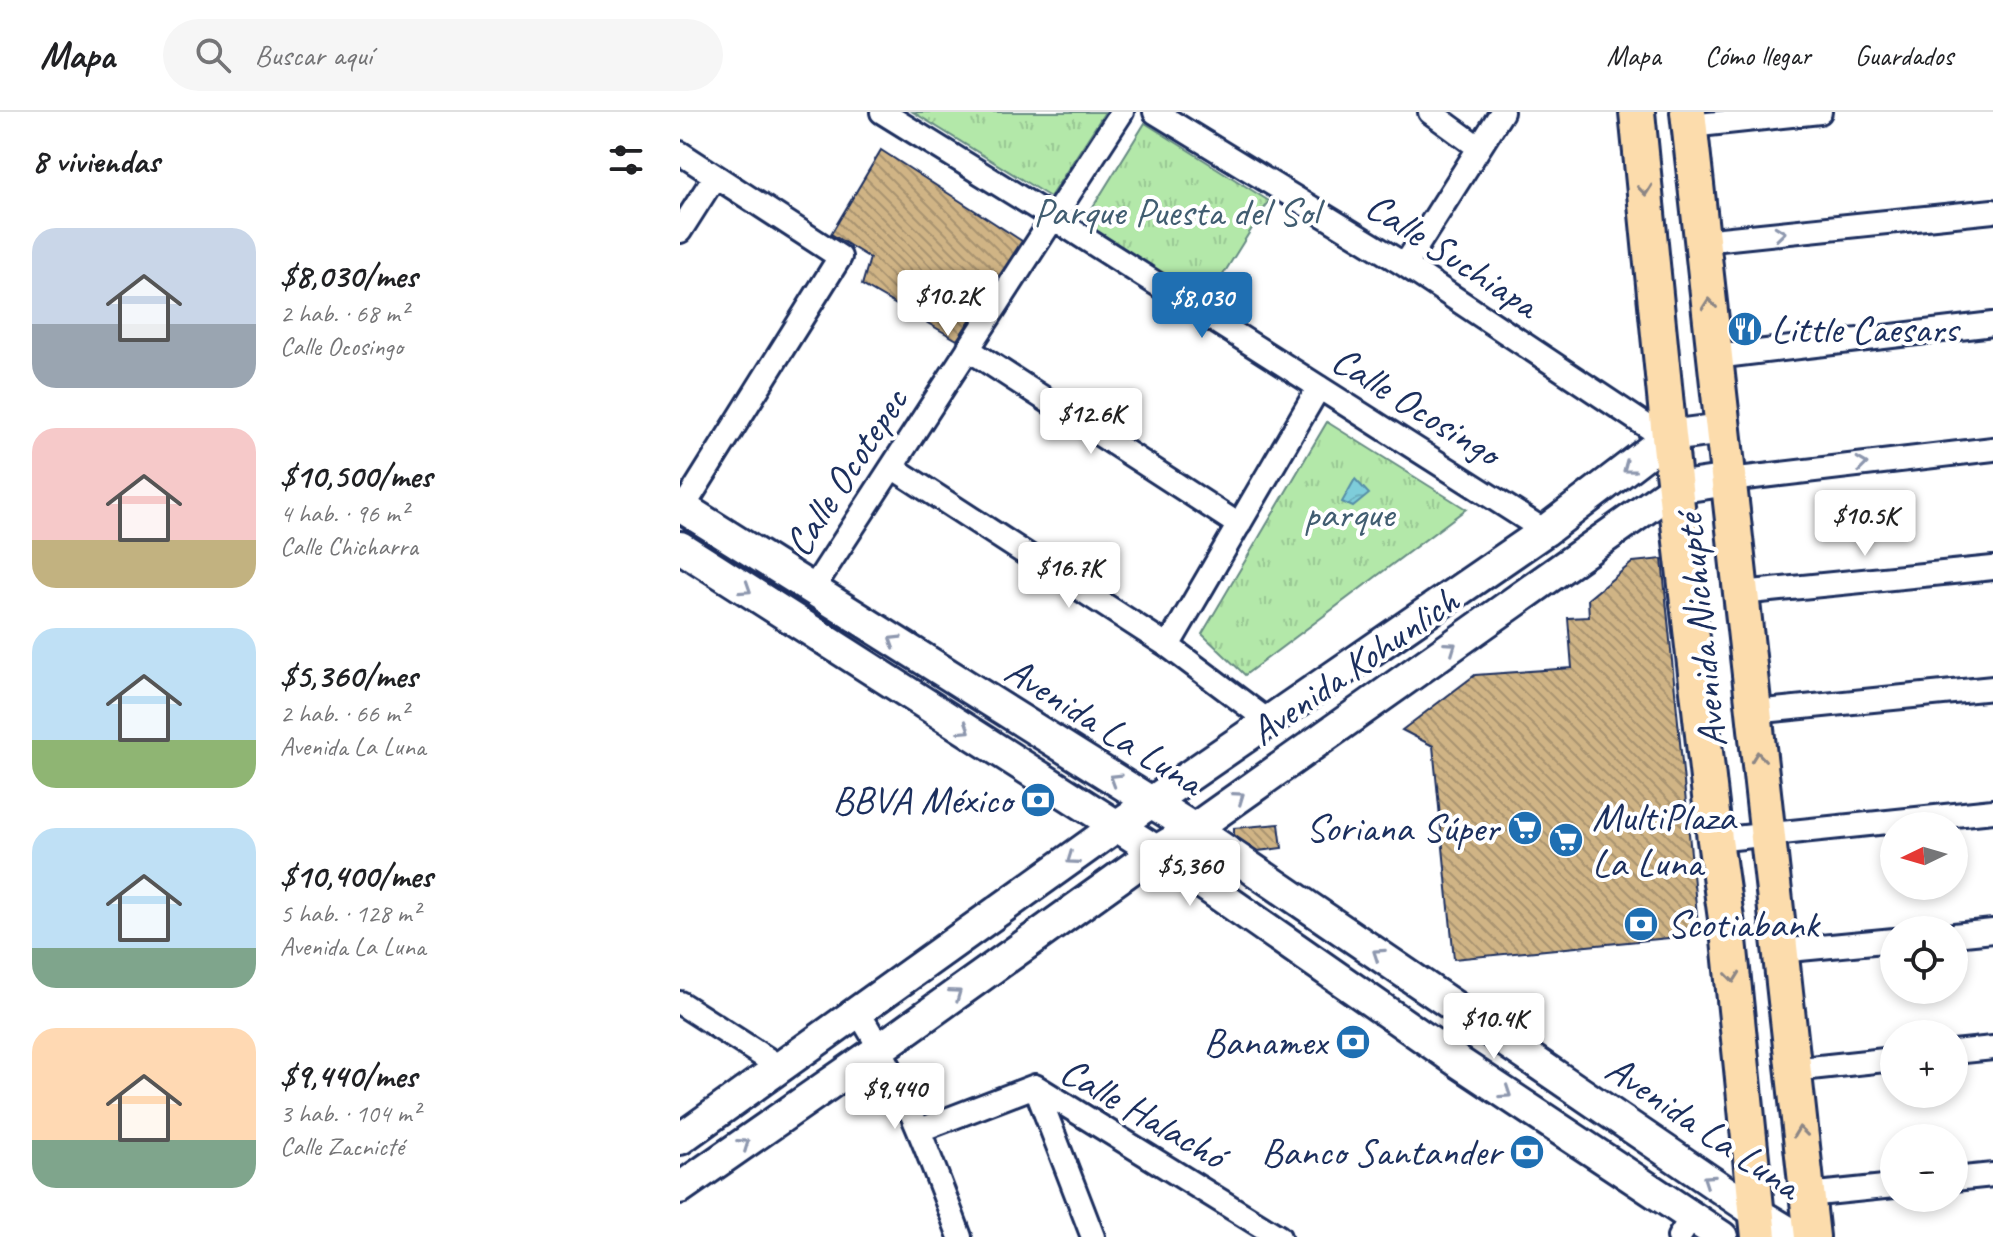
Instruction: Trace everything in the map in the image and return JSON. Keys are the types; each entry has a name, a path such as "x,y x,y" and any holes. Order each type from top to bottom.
{"main road":[{"name":"Avenida Nichupté","path":"1637,112 1668,438 1729,940 1758,1225"},
{"name":"Avenida Nichupté","path":"1689,119 1812,1237"},
{"name":"Avenida Kohunlich","path":"680,1139 1151,802 1545,531 1668,438 1723,429"},
{"name":"Avenida Kohunlich","path":"680,1188 1675,488 1729,480"},
{"name":"Avenida La Luna","path":"682,507 1194,829 1485,1028 1758,1225 1797,1237"},
{"name":"Avenida La Luna","path":"680,547 1156,851 1700,1231"},
{"path":"1359,658 1385,694"},
{"path":"1460,1063 1485,1028"}],"street":[{"name":"Calle Ocosingo","path":"882,112 1545,531"},
{"name":"Calle Ocotepec","path":"812,590 1122,112"},
{"name":"Calle Suchiapa","path":"1155,112 1405,265 1668,438"},
{"path":"1430,112 1478,147"},
{"path":"1405,265 1502,112"},
{"path":"1689,119 1820,112"},
{"path":"680,153 840,257 682,507"},
{"path":"680,231 715,176"},
{"path":"1702,241 1993,211"},
{"path":"1715,357 1993,324"},
{"path":"968,349 1239,525"},
{"path":"1168,646 1319,387"},
{"path":"1729,480 1993,449"},
{"path":"892,467 1168,646 1268,721"},
{"path":"1741,593 1993,568"},
{"path":"1754,712 1993,688"},
{"path":"1715,840 1993,811"},
{"path":"1968,934 1993,931"},
{"path":"1779,951 1880,941"},
{"path":"680,1003 780,1067"},
{"path":"858,1012 881,1048 920,1130 960,1237"},
{"path":"1968,1051 1993,1048"},
{"path":"1792,1070 1880,1061"},
{"path":"1035,1086 1093,1237"},
{"name":"Calle Halachó","path":"920,1130 1035,1086 1279,1237"},
{"path":"1968,1178 1993,1175"},
{"path":"1807,1195 1880,1187"},
{"path":"1239,1211 1249,1237"}],"green space":[{"path":"913,112 1105,112 1050,197"},
{"name":"Parque Puesta del Sol","path":"1145,123 1269,201 1206,302 1083,223"},
{"name":"parque","path":"1327,422 1466,509 1245,675 1202,634"}],"water":[{"path":"1355,479 1369,494 1353,507 1342,502"}],"building":[{"path":"881,150 1022,241 957,340 862,285 870,258 831,234"},
{"name":"MultiPlaza La Luna","path":"1662,559 1699,935 1454,959 1433,746 1402,730 1475,675 1572,668 1568,618 1589,617 1588,599 1633,562"},
{"path":"1279,824 1282,848 1258,851 1234,835 1234,828"}],"place":[{"name":"Little Caesars","path":"1745,329"},
{"name":"BBVA México","path":"1038,800"},
{"name":"Soriana Súper","path":"1525,828"},
{"name":"MultiPlaza La Luna","path":"1566,840"},
{"name":"Scotiabank","path":"1641,924"},
{"name":"Banamex","path":"1353,1042"},
{"name":"Banco Santander","path":"1527,1152"}]}
